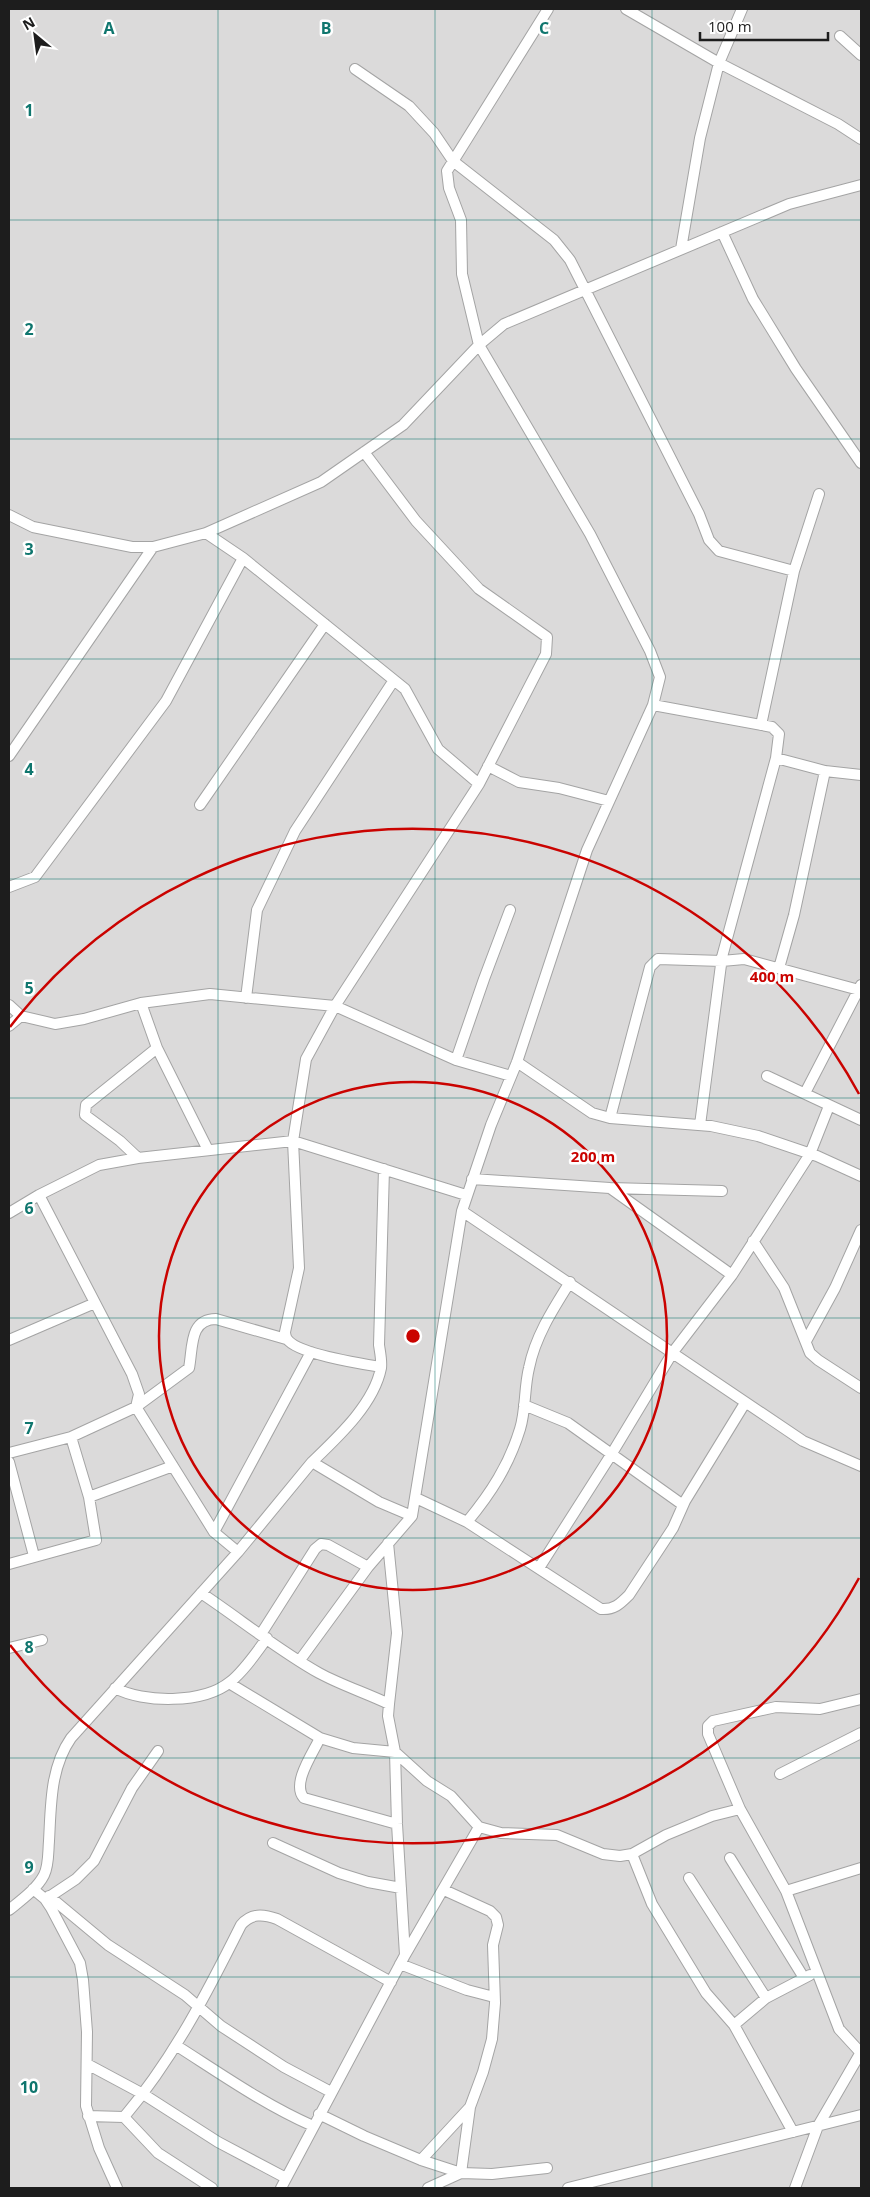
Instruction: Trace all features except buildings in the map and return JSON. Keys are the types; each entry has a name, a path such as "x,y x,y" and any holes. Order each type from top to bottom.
{"street":[{"path":"300,1660 368,1567 412,1516 466,1195 491,1125 517,1062 587,850 653,705 660,677 650,651 590,534 479,345 462,274 461,220 446,175 548,9"},
{"path":"626,9 719,63 838,124 861,139"},
{"path":"681,249 700,138 719,63 742,9"},
{"path":"840,36 861,56"},
{"path":"355,69 409,106 434,133 453,161 554,240 570,260 698,514 709,540 719,551 794,571"},
{"path":"9,515 32,527 132,547 153,547 206,533 321,482 403,425 479,345 504,324 585,288 789,204 861,185"},
{"path":"722,232 753,299 796,369 861,463"},
{"path":"286,1339 285,1332 299,1268 293,1141 306,1059 335,1006 479,784 546,654 546,638 479,589 416,521 364,452"},
{"path":"761,725 794,571 819,494"},
{"path":"206,533 243,558 405,689 438,749 479,784"},
{"path":"9,756 153,547"},
{"path":"9,887 35,877 166,700 243,558"},
{"path":"200,805 325,624"},
{"path":"246,998 257,910 295,831 394,680"},
{"path":"653,705 772,727 779,734 776,758 722,961 700,1125"},
{"path":"776,758 825,771 861,775"},
{"path":"488,766 519,782 559,788 610,801"},
{"path":"778,968 794,915 825,771"},
{"path":"456,1060 510,910"},
{"path":"610,1118 650,966 658,959 722,961 744,959 860,986 806,1093"},
{"path":"9,1005 21,1016 54,1024 84,1019 141,1003 210,994 335,1006 456,1060 511,1076"},
{"path":"141,1003 157,1048 208,1150"},
{"path":"9,1026 21,1016"},
{"path":"138,1158 120,1141 85,1115 84,1110 86,1105 157,1048"},
{"path":"517,1062 592,1113 610,1118 700,1125 758,1136 810,1154 861,1176"},
{"path":"767,1076 861,1120"},
{"path":"539,1568 611,1455 673,1352 732,1275 810,1154 829,1106"},
{"path":"9,1213 39,1194 100,1165 138,1158 293,1141 466,1195"},
{"path":"9,1910 33,1889 44,1876 48,1861 54,1772 61,1751 70,1738 238,1552 312,1462 345,1430 367,1402 381,1368 379,1345 384,1169"},
{"path":"472,1179 610,1188 722,1190"},
{"path":"610,1188 732,1275"},
{"path":"39,1194 132,1374 139,1394 136,1407 214,1532 238,1552"},
{"path":"462,1211 570,1282 803,1441 861,1466"},
{"path":"806,1341 835,1288 861,1230"},
{"path":"753,1241 784,1288 810,1353 861,1388"},
{"path":"467,1522 489,1495 506,1466 521,1427 529,1367 536,1344 552,1311 570,1282"},
{"path":"9,1340 95,1303"},
{"path":"9,1453 71,1437 136,1407 189,1368 193,1336 200,1324 209,1319 216,1319 286,1339 292,1344 311,1352 381,1368"},
{"path":"214,1532 311,1352"},
{"path":"416,1498 467,1522 601,1609 608,1610 619,1605 628,1595 673,1528 684,1505 746,1403"},
{"path":"524,1405 568,1423 684,1505"},
{"path":"9,1564 96,1540 89,1497 71,1437"},
{"path":"9,1462 34,1556"},
{"path":"312,1462 380,1502 412,1516"},
{"path":"89,1497 173,1466"},
{"path":"114,1688 126,1694 143,1698 181,1698 217,1690 229,1683 250,1661 315,1549 321,1544 328,1545 368,1567"},
{"path":"388,1544 397,1633 388,1716 395,1752 396,1824 403,1960"},
{"path":"201,1593 317,1672 349,1688 375,1696 389,1704"},
{"path":"9,1648 42,1640"},
{"path":"229,1683 320,1738 353,1748 395,1752 427,1780 451,1796 479,1827 501,1834 557,1835 603,1854 620,1856 632,1854 666,1835 712,1816 740,1809"},
{"path":"795,2188 818,2126 858,2062 861,2053 839,2029 786,1891 740,1809 708,1734 708,1726 714,1721 776,1707 820,1709 861,1699"},
{"path":"780,1774 861,1733"},
{"path":"320,1738 298,1788 304,1798 396,1824"},
{"path":"47,1898 76,1879 94,1861 132,1788 158,1752"},
{"path":"281,2188 403,1960 479,1827"},
{"path":"273,1843 339,1873 368,1882 400,1888"},
{"path":"632,1854 652,1904 706,1993 734,2025 793,2132"},
{"path":"730,1858 804,1978"},
{"path":"786,1891 861,1868"},
{"path":"689,1878 766,1998"},
{"path":"33,1889 108,1944 200,2007 221,2026 284,2067 331,2092"},
{"path":"444,1890 490,1911 496,1917 498,1925 492,1945 494,1998 492,2038 470,2107 460,2173"},
{"path":"47,1898 80,1963 83,1980 87,2064 86,2106 99,2148 117,2188"},
{"path":"124,2117 144,2094 176,2046 200,2007 241,1925 246,1919 267,1915 277,1919 391,1982"},
{"path":"403,1960 467,1990 494,1998"},
{"path":"734,2025 766,1998 816,1972"},
{"path":"176,2046 291,2117 313,2126"},
{"path":"87,2064 144,2094 218,2142 286,2178"},
{"path":"421,2160 470,2107"},
{"path":"319,2114 364,2136 421,2160 460,2173 492,2174 547,2168"},
{"path":"568,2188 861,2115"},
{"path":"88,2116 124,2117 158,2153 212,2188"},
{"path":"428,2188 460,2173"}],"shaded area":[{"path":"9,9 861,9 861,2188 9,2188"}]}
